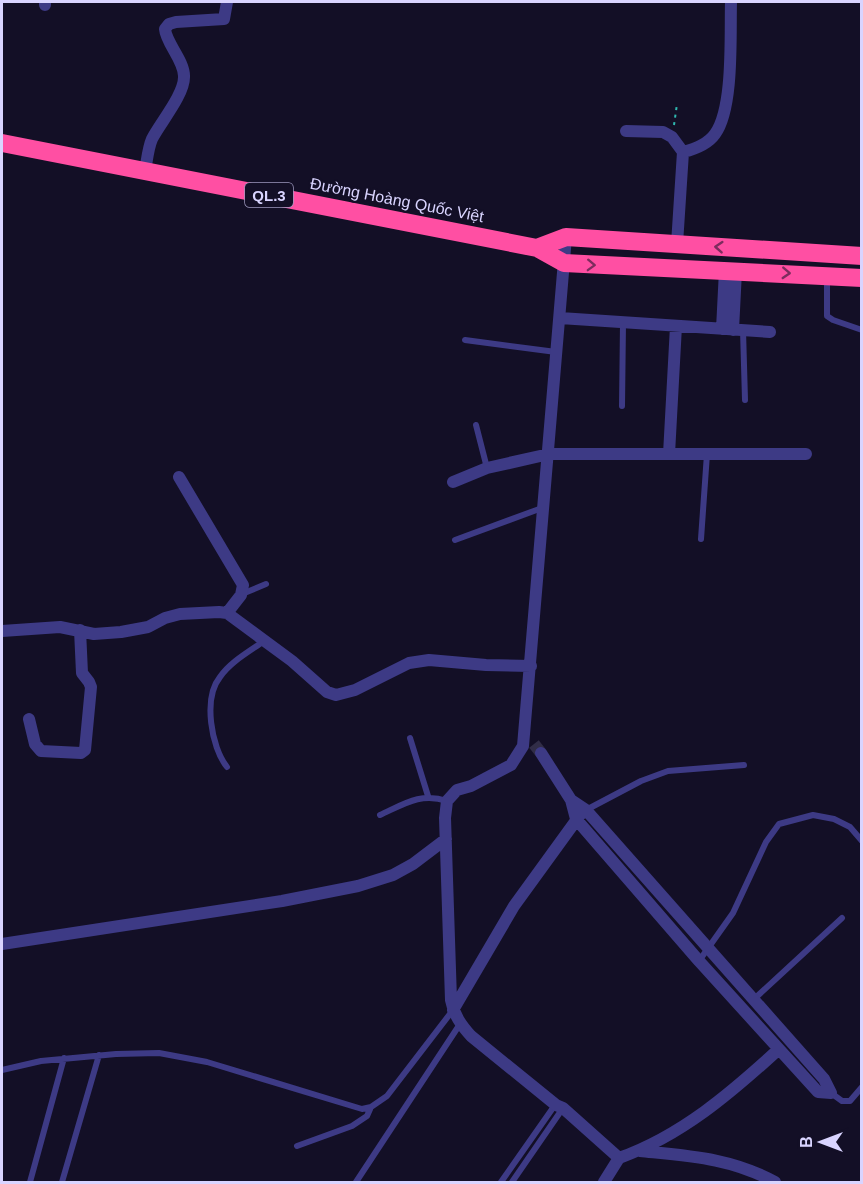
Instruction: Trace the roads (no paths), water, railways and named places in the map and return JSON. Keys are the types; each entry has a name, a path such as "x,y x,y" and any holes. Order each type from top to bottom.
{"highway":[{"name":"Đường Hoàng Quốc Việt","path":"2,143 537,248 564,264 861,278"},
{"path":"537,248 566,237 861,256"}],"street":[{"path":"145,171 151,141 177,97 184,76 175,49 165,35 165,29 169,24 176,22 224,19 227,2"},
{"path":"683,152 707,142 715,135 721,123 728,81 731,2"},
{"path":"626,131 663,132 672,137 683,152 677,244"},
{"path":"566,237 524,746 511,765 471,786 457,790 447,801 447,876 453,1010 460,1024 471,1036 559,1106 619,1158"},
{"path":"730,271 733,330"},
{"path":"560,318 770,332"},
{"path":"669,454 676,326"},
{"path":"453,482 488,468 549,454 806,454"},
{"path":"179,477 243,585 241,595 227,613"},
{"path":"2,631 60,627 94,634 121,632 148,627 165,618 180,614 227,613 327,692 336,695 355,690 409,663 429,660 531,666"},
{"path":"29,719 35,744 41,751 81,753 85,750 91,687 82,673 80,630"},
{"path":"525,733 569,796 576,819 699,961 818,1092 831,1093 825,1079 586,810 569,796"},
{"path":"453,1010 514,906 576,819 586,810"},
{"path":"2,944 282,901 358,886 393,875 413,864 446,838"},
{"path":"604,1182 619,1158 639,1151 668,1136 732,1092 779,1048"},
{"path":"639,1151 726,1161 775,1182"}],"lane":[{"path":"827,275 827,316 861,330"},
{"path":"622,406 623,323"},
{"path":"733,330 745,400"},
{"path":"465,340 557,352"},
{"path":"476,425 488,468"},
{"path":"701,539 707,454"},
{"path":"455,540 544,507"},
{"path":"241,595 266,584"},
{"path":"227,766 219,757 212,723 211,704 214,688 220,676 264,640"},
{"path":"410,738 428,796"},
{"path":"586,810 641,781 668,771 744,765"},
{"path":"380,815 428,796 447,801"},
{"path":"699,961 733,913 765,842 779,824 813,815 834,819 849,827 861,841"},
{"path":"743,1009 842,918"},
{"path":"2,1070 41,1061 99,1055 159,1053 207,1062 362,1109 371,1107 387,1096 453,1010"},
{"path":"356,1182 460,1024"},
{"path":"62,1182 99,1055"},
{"path":"30,1182 64,1059"},
{"path":"831,1093 842,1101 849,1101 861,1087"},
{"path":"501,1182 559,1106"},
{"path":"512,1182 559,1106"},
{"path":"297,1146 352,1126 367,1116 371,1107"}],"tunnel":[{"path":"534,744 541,753"}]}
